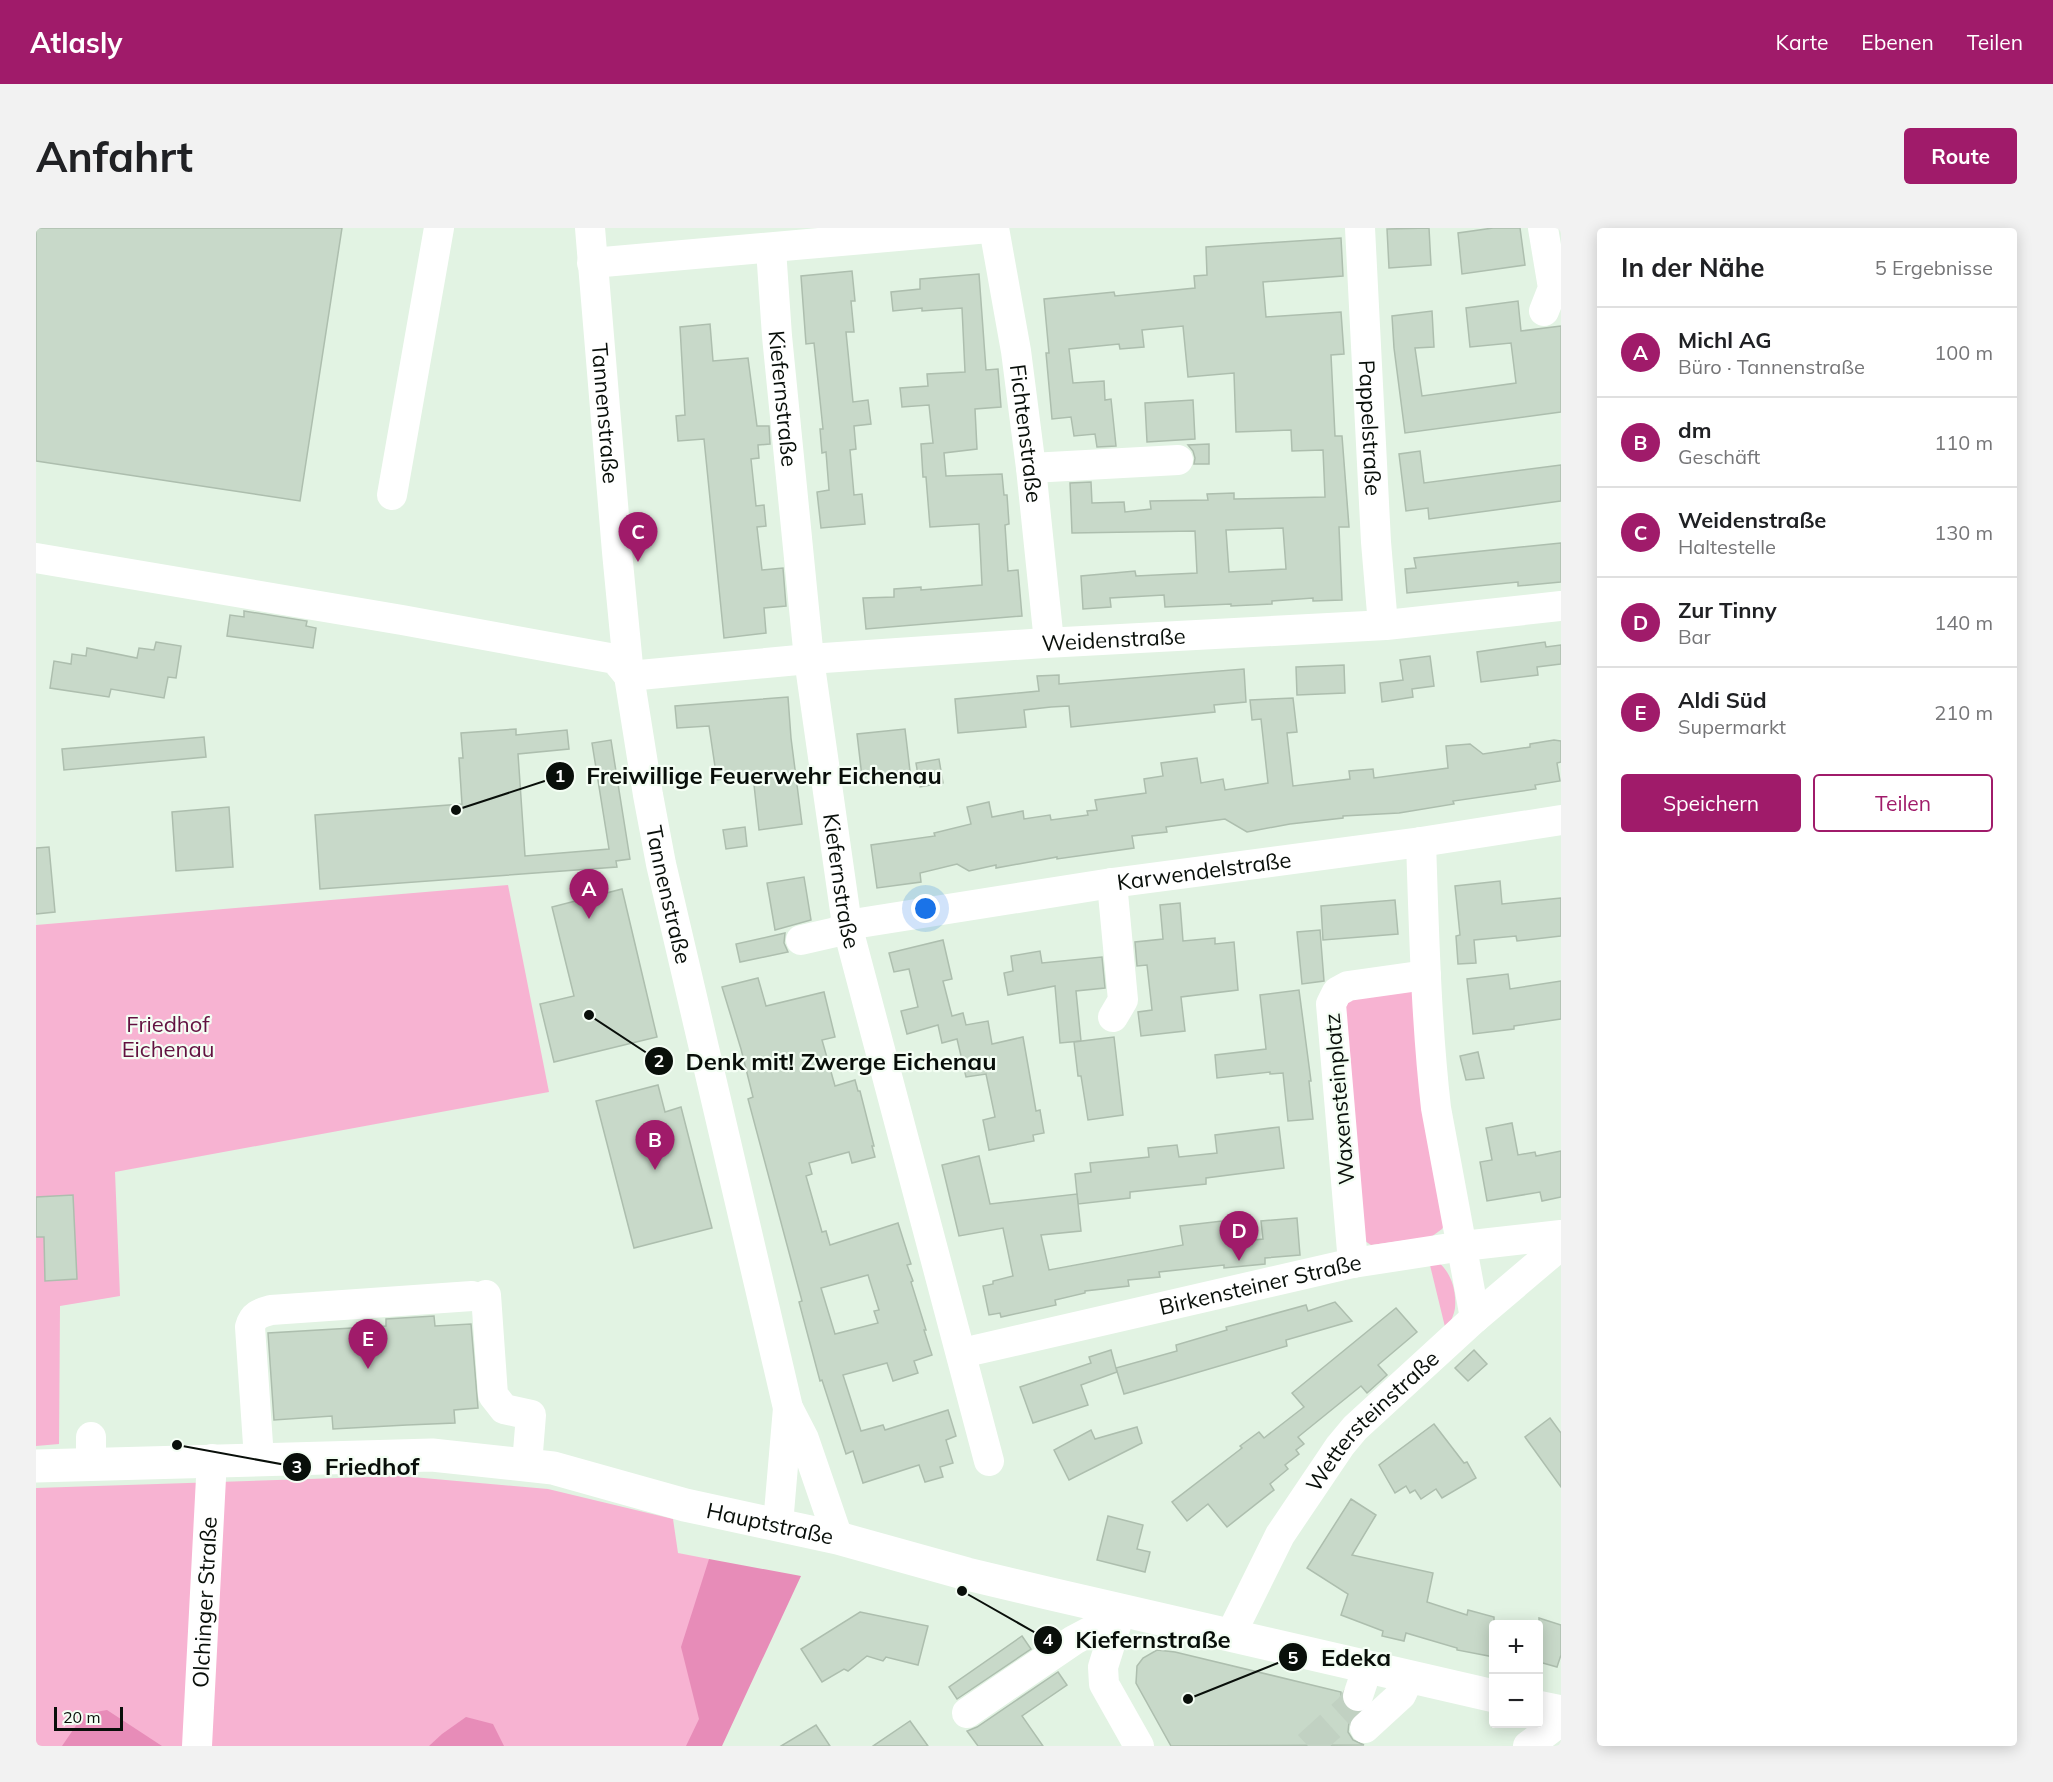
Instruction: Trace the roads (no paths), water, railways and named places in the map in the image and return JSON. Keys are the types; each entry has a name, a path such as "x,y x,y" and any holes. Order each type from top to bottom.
{"main road":[{"name":"Hauptstraße","path":"36,1466 91,1451 212,1460 432,1455 553,1468 685,1505 838,1538 967,1574 1117,1622 1231,1634 1363,1681 1410,1676 1489,1695"},
{"path":"1543,1708 1561,1713"}],"street":[{"path":"392,495 439,228"},
{"name":"Tannenstraße","path":"590,228 630,676 661,864 788,1408 804,1439 838,1538"},
{"path":"592,263 989,228"},
{"name":"Fichtenstraße","path":"994,228 1017,351 1032,468 1049,642"},
{"name":"Pappelstraße","path":"1360,228 1376,542 1383,625"},
{"path":"1543,228 1552,288 1544,311"},
{"name":"Kiefernstraße","path":"771,249 781,382 809,659 847,925 989,1461"},
{"path":"1032,468 1178,460"},
{"path":"36,558 391,618 615,659 630,676"},
{"name":"Weidenstraße","path":"630,676 809,659 1049,642 1383,625 1561,606"},
{"name":"Karwendelstraße","path":"801,940 836,932 847,925 1112,883 1421,842 1561,820"},
{"path":"1421,842 1426,975 1436,1108 1475,1318"},
{"path":"1112,883 1123,1000 1113,1017"},
{"name":"Waxensteinplatz","path":"1353,1263 1331,1004 1337,992 1348,986 1426,975"},
{"name":"Birkensteiner Straße","path":"962,1353 1353,1263 1463,1246 1561,1235"},
{"name":"Wettersteinstraße","path":"1231,1634 1280,1535 1340,1446 1359,1424 1475,1318 1561,1245"},
{"path":"259,1459 250,1327 252,1319 258,1314 271,1310 479,1296 498,1358 493,1395 504,1409 531,1415 527,1464"},
{"name":"Tannenstraße","path":"778,1524 788,1408"},
{"name":"Olchinger Straße","path":"197,1746 212,1460"},
{"path":"967,1713 1074,1640 1117,1622"},
{"path":"1117,1622 1103,1667 1104,1684 1139,1746"},
{"path":"1365,1728 1401,1695 1410,1676"},
{"path":"1528,1746 1553,1727 1561,1713"}],"tunnel":[{"path":"1308,1746 1350,1708 1358,1696"}],"place":[{"name":"Weidenstraße","path":"638,562"},
{"name":"Freiwillige Feuerwehr Eichenau","path":"456,810"},
{"name":"Michl AG","path":"589,919"},
{"name":"Denk mit! Zwerge Eichenau","path":"589,1015"},
{"name":"dm","path":"655,1170"},
{"name":"Zur Tinny","path":"1239,1261"},
{"name":"Aldi Süd","path":"368,1369"},
{"name":"Friedhof","path":"177,1445"},
{"name":"Kiefernstraße","path":"962,1591"},
{"name":"Edeka","path":"1188,1699"}],"park label":[{"name":"Friedhof Eichenau","path":"168,1036"}]}
